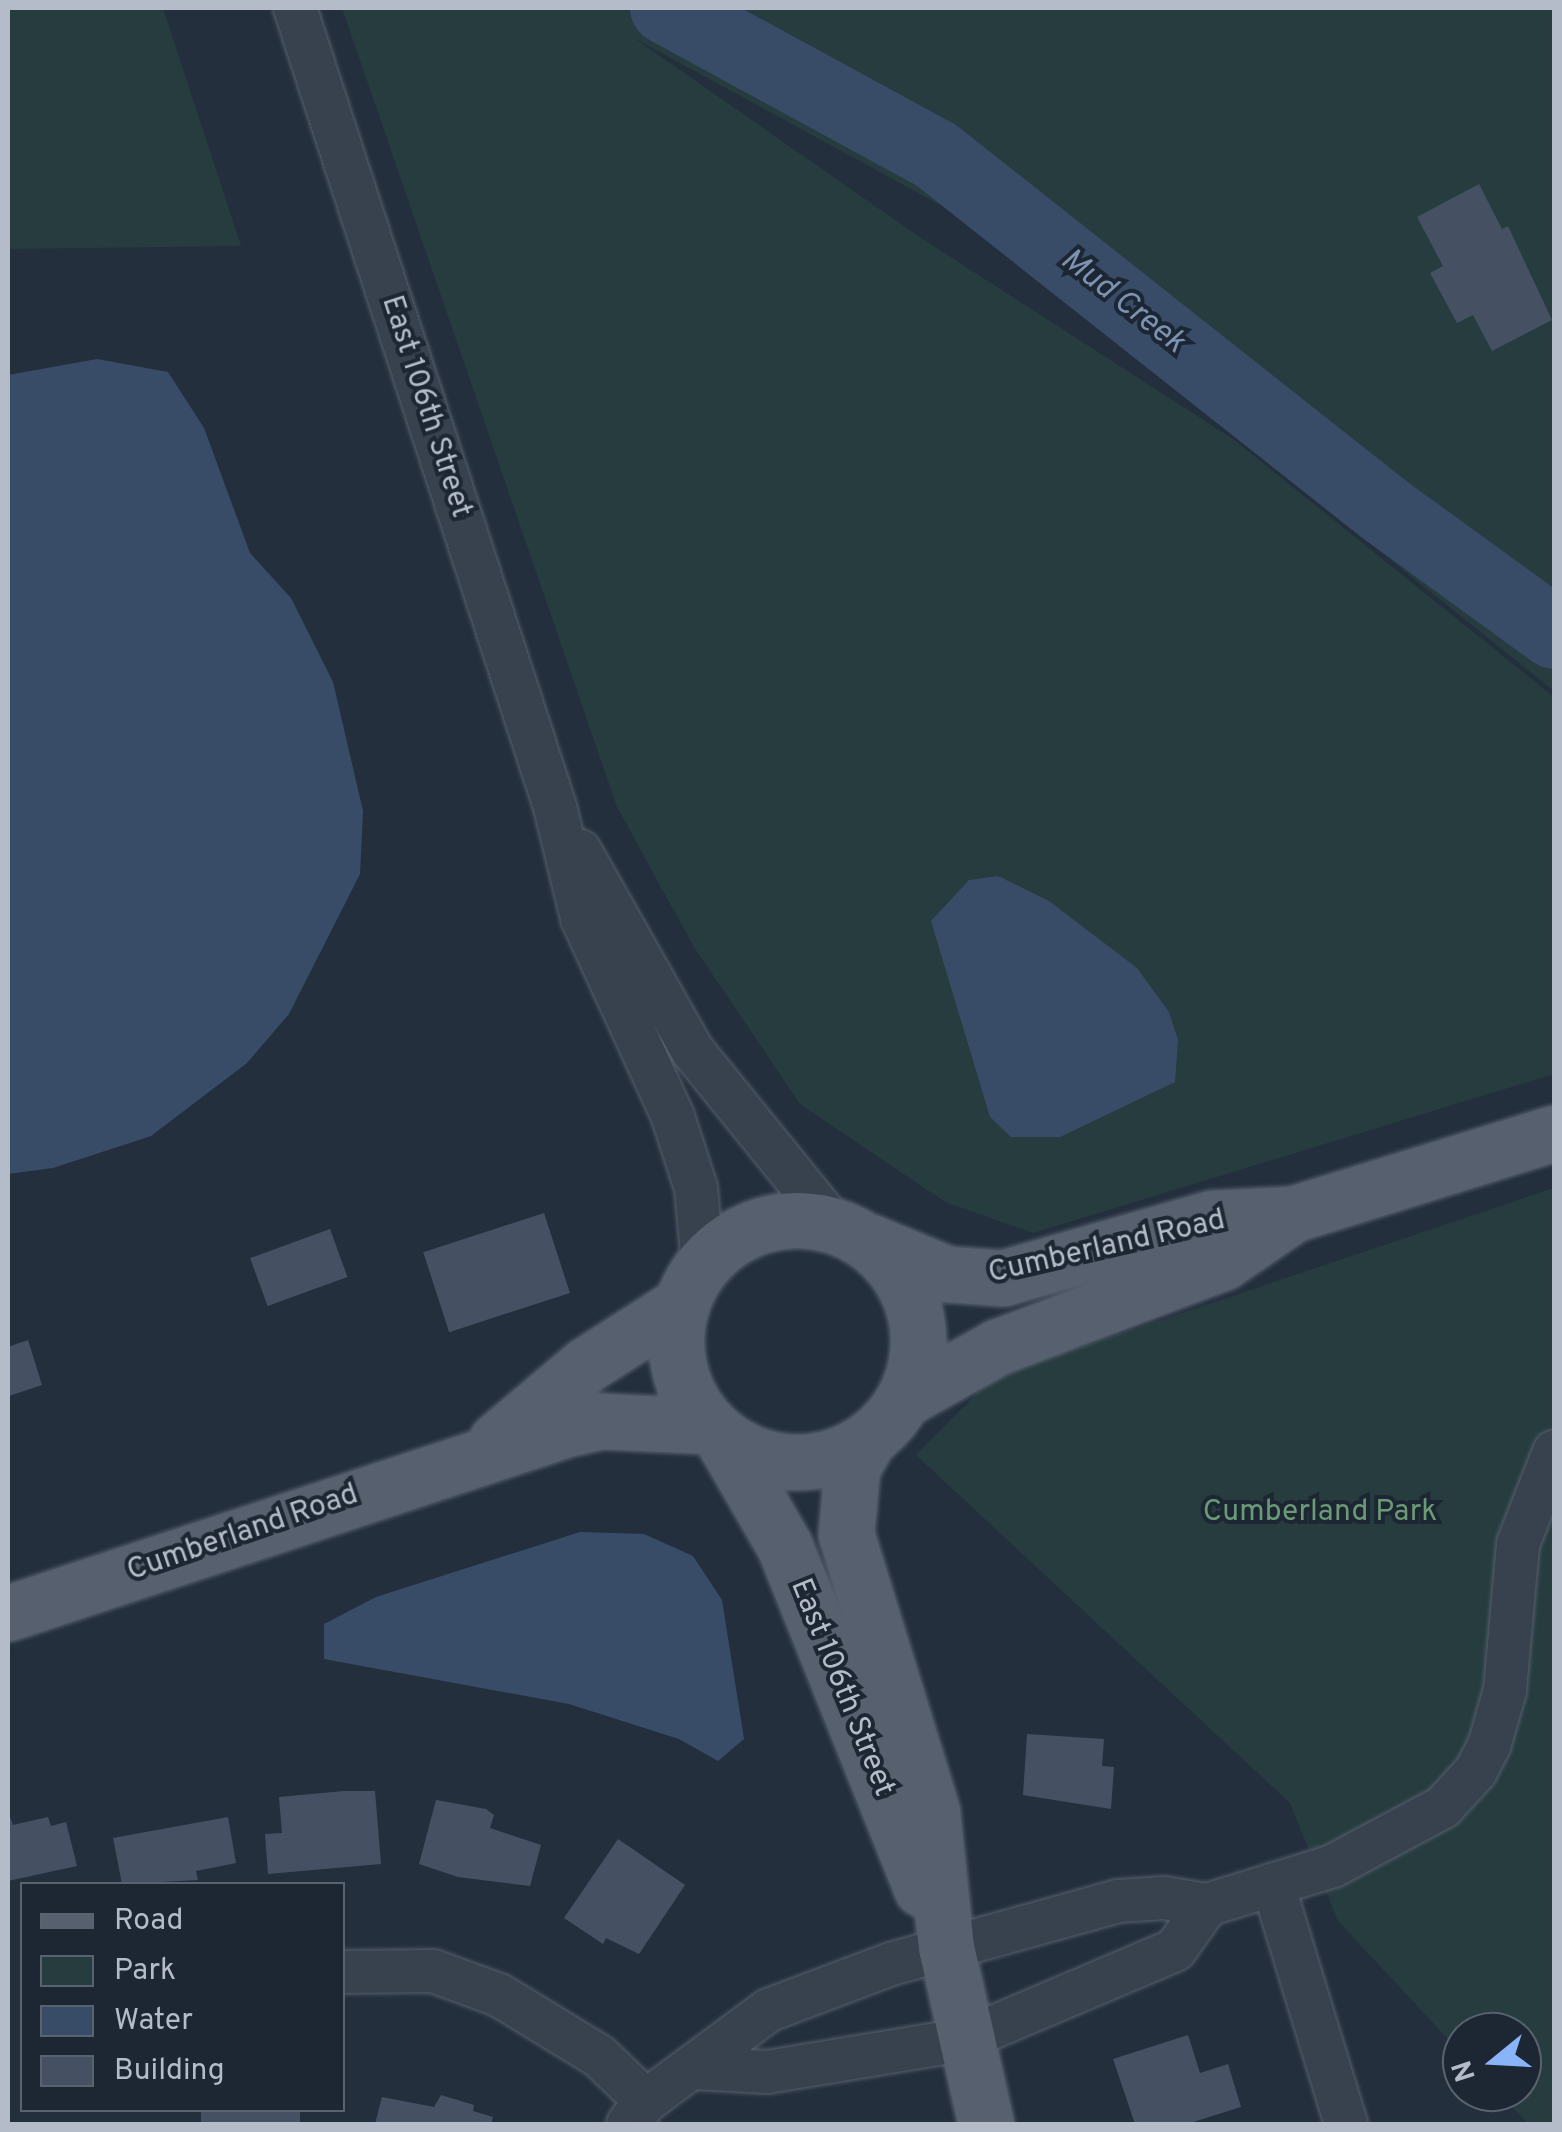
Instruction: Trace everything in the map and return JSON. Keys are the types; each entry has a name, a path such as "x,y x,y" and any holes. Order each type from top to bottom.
{"main road":[{"name":"Cumberland Road","path":"850,1232 947,1274 1003,1278 1212,1218 1293,1214 1554,1132"},
{"name":"Cumberland Road","path":"904,1399 997,1347 1223,1262 1293,1214"},
{"path":"765,1223 850,1232 893,1266 918,1330 916,1366 904,1399 868,1440 846,1453 794,1463 768,1460 716,1431 678,1370 691,1284 733,1236 765,1223"},
{"name":"Cumberland Road","path":"478,1455 691,1284"},
{"name":"Cumberland Road","path":"8,1613 478,1455 602,1420 716,1431"},
{"name":"East 106th Street","path":"716,1431 785,1546 946,1947"},
{"name":"East 106th Street","path":"868,1440 852,1468 846,1534 932,1812 946,1947 963,2040 986,2124"}],"street":[{"name":"East 106th Street","path":"296,8 556,807 582,918 678,1135 696,1188 691,1284"},
{"name":"East 106th Street","path":"556,807 692,1050 850,1232"},
{"path":"345,1972 433,1971 499,1995 598,2056 637,2113 768,2010 946,1947 987,1942 1118,1900 1164,1898 1207,1905 1334,1866 1410,1830 1443,1807 1476,1771 1505,1690 1518,1544 1554,1452"},
{"path":"1273,1884 1346,2124"},
{"path":"694,2068 767,2072 963,2040 1175,1950 1207,1905"}],"green space":[{"path":"8,8 163,8 241,246 8,249"},
{"path":"342,8 1554,8 1554,691 966,219 634,38 921,238 1233,439 1554,697 1554,1074 1033,1233 945,1202 800,1104 694,947 617,807"},
{"name":"Cumberland Park","path":"1554,1188 1554,2124 1528,2124 1517,2112 1542,2112 1542,2012 1442,2012 1442,2033 1338,1921 1290,1803 916,1455 994,1376"}],"water":[{"path":"97,359 168,372 204,428 250,553 291,598 333,682 363,811 360,874 289,1014 247,1063 151,1136 53,1168 8,1174 8,375"},
{"path":"998,876 1049,901 1137,968 1169,1012 1178,1040 1175,1082 1060,1137 1011,1137 990,1117 931,921 969,880"},
{"path":"580,1532 644,1534 693,1556 722,1600 744,1739 718,1761 679,1739 569,1704 324,1659 324,1624 376,1597"}],"building":[{"path":"1479,184 1502,229 1508,226 1552,320 1492,351 1473,315 1457,323 1430,273 1443,266 1417,217"},
{"path":"544,1213 570,1293 449,1332 423,1252"},
{"path":"330,1229 347,1277 268,1306 250,1258"},
{"path":"28,1340 42,1385 9,1396 8,1347"},
{"path":"1027,1734 1104,1739 1102,1766 1114,1767 1111,1809 1023,1795"},
{"path":"375,1791 381,1864 268,1874 265,1834 282,1833 279,1797"},
{"path":"436,1800 486,1809 494,1815 490,1828 541,1845 530,1886 458,1877 419,1864"},
{"path":"8,1811 13,1825 48,1817 51,1826 66,1822 77,1866 8,1881"},
{"path":"228,1817 236,1863 196,1871 198,1880 122,1882 113,1838"},
{"path":"618,1839 685,1885 639,1954 606,1938 603,1944 564,1918"},
{"path":"1188,2035 1200,2073 1228,2064 1241,2107 1187,2124 1135,2124 1113,2059"},
{"path":"441,2095 474,2105 473,2111 493,2117 491,2124 375,2124 382,2097 434,2107"},
{"path":"201,2112 300,2112 300,2124 201,2124"}],"waterway":[{"name":"Mud Creek","path":"666,8 936,155 1385,510 1554,633"}]}
